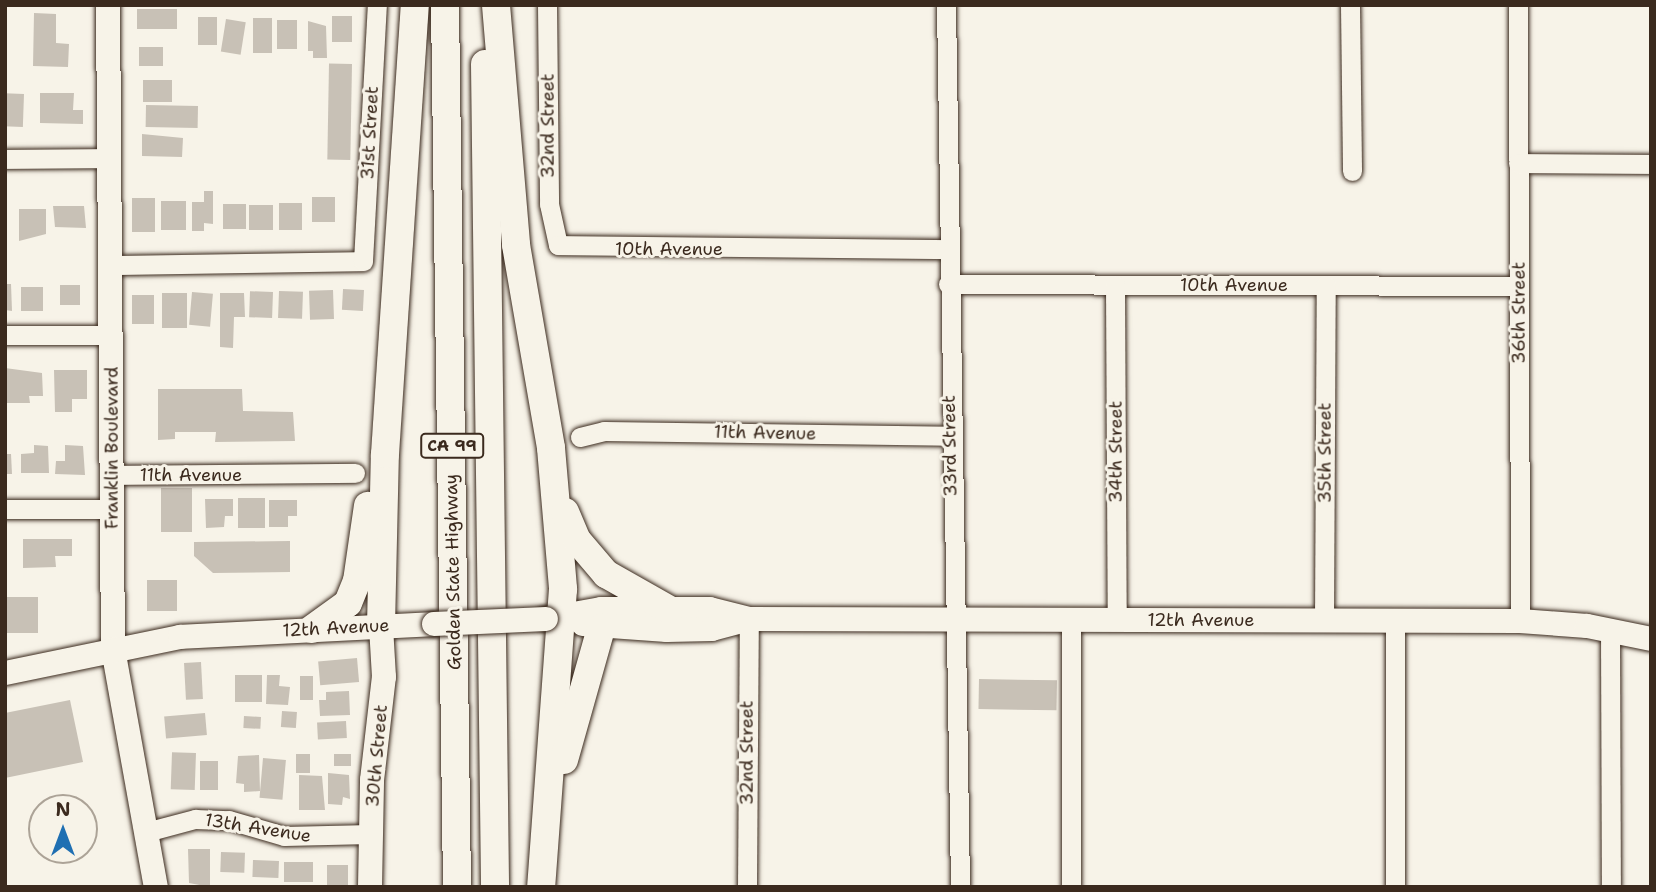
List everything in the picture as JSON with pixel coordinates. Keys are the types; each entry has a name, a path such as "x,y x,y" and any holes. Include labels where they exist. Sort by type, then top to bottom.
{"highway":[{"path":"392,626 385,454 415,5"},
{"name":"Golden State Highway","path":"445,5 457,887"},
{"name":"CA 99","path":"485,5 495,887"},
{"path":"496,5 521,278 556,485 568,520 590,558 621,584 668,609"},
{"path":"312,629 348,603 353,591 369,499 385,454"},
{"path":"541,887 546,830 556,485"},
{"path":"546,830 601,628"}],"main road":[{"name":"Franklin Boulevard","path":"108,5 113,649 156,887"},
{"name":"12th Avenue","path":"5,673 180,637 553,619 601,609 710,609 749,619 1520,621 1610,630 1651,639"},
{"name":"12th Avenue","path":"553,619 601,628 712,629 749,619"},
{"name":"30th Street","path":"370,887 371,834 384,677 392,626"}],"street":[{"name":"31st Street","path":"111,265 363,261 377,5"},
{"name":"32nd Street","path":"547,5 549,204 558,245"},
{"name":"33rd Street","path":"946,5 950,436 960,887"},
{"path":"1350,5 1352,171"},
{"name":"36th Street","path":"1518,5 1520,621"},
{"path":"5,159 110,158"},
{"path":"1518,163 1651,164"},
{"name":"10th Avenue","path":"558,245 948,249"},
{"name":"10th Avenue","path":"948,284 1518,286"},
{"name":"34th Street","path":"1115,285 1117,620"},
{"name":"35th Street","path":"1324,621 1326,285"},
{"path":"5,335 111,335"},
{"name":"11th Avenue","path":"580,437 604,431 950,436"},
{"name":"11th Avenue","path":"111,475 355,473"},
{"path":"5,509 112,509"},
{"name":"32nd Street","path":"747,887 749,619"},
{"path":"1071,620 1071,887"},
{"path":"1395,621 1395,887"},
{"path":"1610,630 1611,887"},
{"name":"13th Avenue","path":"146,832 195,819 229,820 284,835 314,838 371,834"}],"building":[{"path":"137,9 177,9 177,29 137,29"},
{"path":"34,13 56,14 56,43 69,44 68,67 33,66"},
{"path":"332,16 352,16 352,42 332,42"},
{"path":"198,17 217,17 217,45 198,45"},
{"path":"253,18 272,18 272,53 253,53"},
{"path":"226,19 246,22 241,55 221,52"},
{"path":"277,20 297,20 297,49 277,49"},
{"path":"308,21 326,26 327,58 313,58 313,51 308,51"},
{"path":"139,47 163,47 163,66 139,66"},
{"path":"329,64 352,64 350,160 327,160"},
{"path":"143,80 172,80 172,102 143,102"},
{"path":"5,93 24,94 23,127 5,126"},
{"path":"40,93 74,93 73,110 83,110 83,124 40,123"},
{"path":"146,105 198,106 198,128 146,127"},
{"path":"142,134 183,138 182,157 142,156"},
{"path":"204,191 213,191 213,224 204,223 204,231 192,231 192,202 204,202"},
{"path":"312,197 335,197 335,222 312,222"},
{"path":"132,198 155,198 155,232 132,232"},
{"path":"161,201 186,201 186,230 161,230"},
{"path":"279,203 302,203 302,230 279,230"},
{"path":"223,204 246,204 246,229 223,229"},
{"path":"249,205 273,205 273,230 249,230"},
{"path":"53,206 84,206 86,228 55,227"},
{"path":"19,209 46,209 46,234 19,241"},
{"path":"5,284 11,284 12,311 5,310"},
{"path":"60,285 80,285 80,305 60,305"},
{"path":"21,287 43,287 43,311 21,311"},
{"path":"343,289 364,290 363,311 342,310"},
{"path":"333,290 334,319 310,320 309,291"},
{"path":"250,291 273,292 272,318 249,317"},
{"path":"279,291 303,292 302,319 278,318"},
{"path":"192,292 213,294 210,327 189,325"},
{"path":"162,293 187,293 187,328 162,328"},
{"path":"220,293 244,293 245,317 234,317 233,348 220,347"},
{"path":"132,295 154,295 154,324 132,324"},
{"path":"5,368 42,373 43,396 29,396 30,403 5,403"},
{"path":"54,370 87,370 87,399 72,399 72,412 55,412"},
{"path":"158,389 242,389 243,411 293,412 295,441 215,442 216,432 175,432 175,439 158,440"},
{"path":"34,445 48,446 49,473 21,473 21,454 34,453"},
{"path":"65,445 83,446 85,475 55,474 56,461 65,461"},
{"path":"5,454 11,454 12,474 5,474"},
{"path":"161,488 192,488 192,532 161,532"},
{"path":"238,498 265,498 265,528 238,528"},
{"path":"205,499 233,499 233,516 225,516 224,527 206,528"},
{"path":"269,500 297,500 297,516 288,516 288,527 269,527"},
{"path":"23,539 72,539 72,556 55,556 56,567 23,568"},
{"path":"290,541 290,572 213,573 194,556 194,542"},
{"path":"147,580 177,580 177,611 147,611"},
{"path":"5,597 38,597 38,633 5,633"},
{"path":"357,658 359,682 320,685 318,661"},
{"path":"201,662 203,699 186,700 184,663"},
{"path":"235,675 262,675 262,702 235,702"},
{"path":"267,675 280,675 279,686 290,687 288,705 266,704"},
{"path":"300,676 313,676 313,700 300,700"},
{"path":"979,679 1057,680 1056,710 978,709"},
{"path":"349,691 350,715 320,716 319,700 326,700 326,692"},
{"path":"70,700 83,762 5,778 5,713"},
{"path":"282,711 297,712 296,728 281,727"},
{"path":"205,713 207,735 166,738 164,717"},
{"path":"244,716 261,717 260,729 243,728"},
{"path":"346,721 347,738 318,739 317,723"},
{"path":"172,752 196,753 195,790 171,789"},
{"path":"296,754 310,754 310,773 296,773"},
{"path":"334,754 351,754 351,766 334,766"},
{"path":"259,755 260,791 244,792 244,784 236,783 238,756"},
{"path":"263,758 286,760 282,800 260,798"},
{"path":"200,761 218,761 218,790 200,790"},
{"path":"328,773 349,775 350,799 343,797 342,805 328,804"},
{"path":"299,775 322,776 325,810 299,810"},
{"path":"188,849 210,849 210,887 189,883"},
{"path":"221,852 245,853 244,873 220,872"},
{"path":"253,860 279,861 278,878 252,877"},
{"path":"284,862 313,862 313,882 284,882"},
{"path":"327,865 348,865 348,887 327,887"}]}
